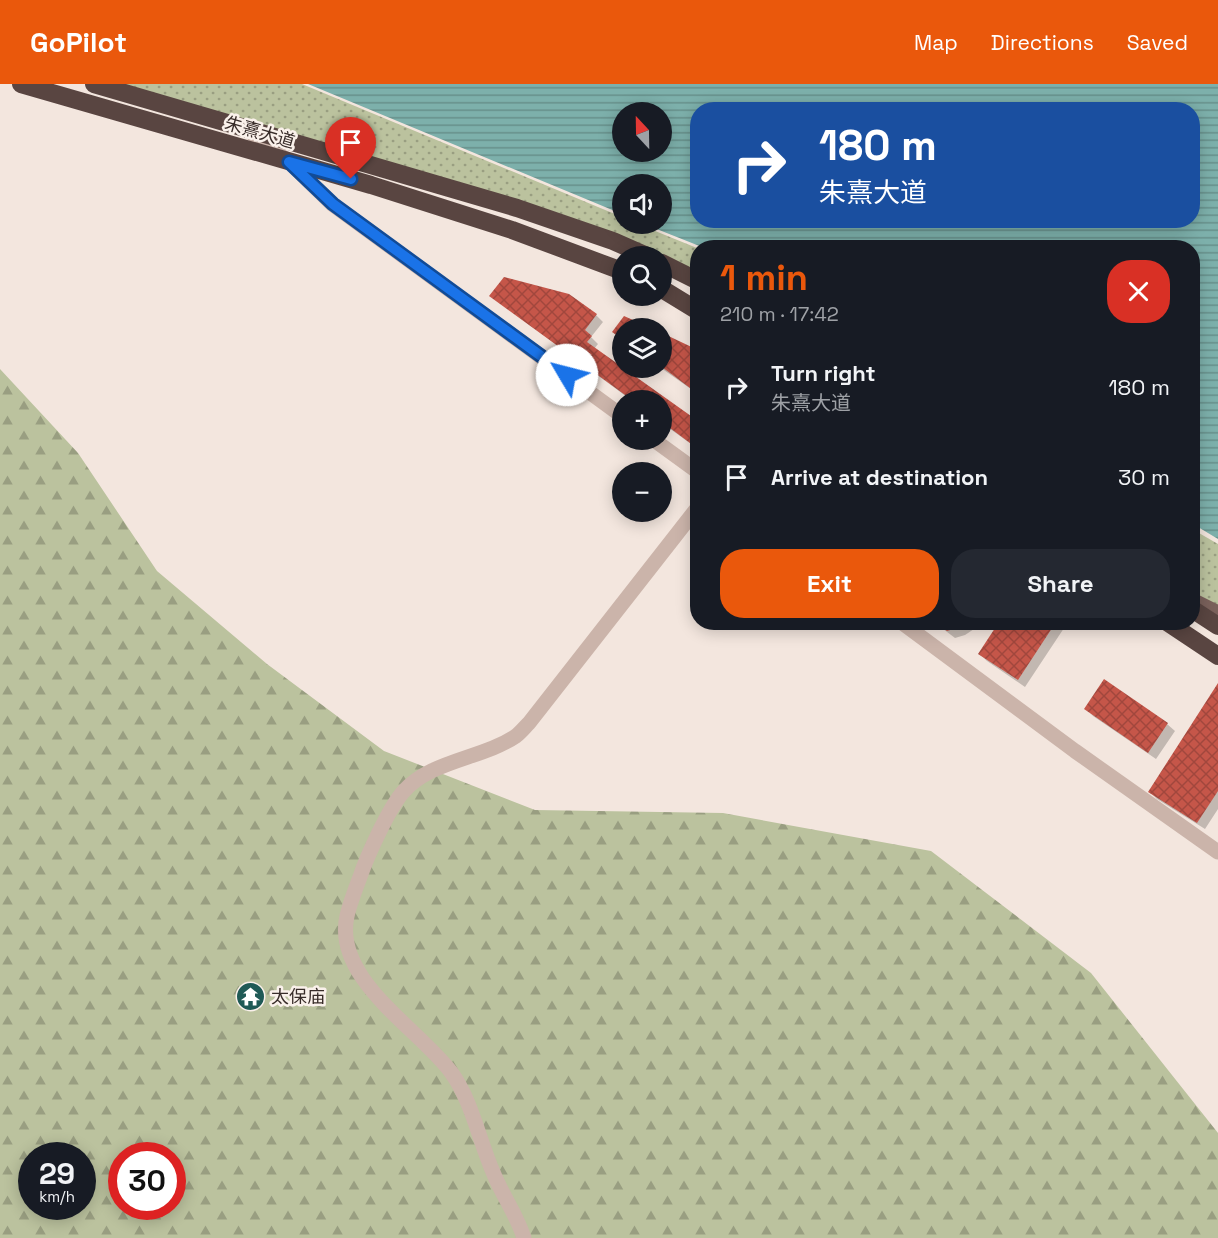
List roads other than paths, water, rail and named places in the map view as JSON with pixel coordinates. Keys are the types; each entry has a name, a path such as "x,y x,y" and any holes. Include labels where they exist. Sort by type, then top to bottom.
{"highway":[{"name":"朱熹大道","path":"21,84 371,185 512,230 612,267"},
{"name":"朱熹大道","path":"94,84 517,208 623,246"},
{"path":"672,268 690,277"},
{"path":"672,294 690,306"},
{"path":"1200,614 1218,626"},
{"path":"1179,630 1218,656"}],"main road":[{"path":"1200,604 1218,613"}],"street":[{"path":"247,129 289,162 333,204 612,409"},
{"path":"668,450 690,466"},
{"path":"524,1238 521,1227 494,1174 462,1089 438,1057 373,993 360,976 346,938 346,917 363,869 394,803 404,791 418,779 444,766 517,735 529,723 690,517"},
{"path":"912,630 1075,751 1218,852"}],"water":[{"path":"308,84 1218,84 1218,539 1200,528 1200,240 690,240 690,242 669,234 672,234 672,174 612,174 612,210"}],"place":[{"name":"太保庙","path":"250,996"}]}
